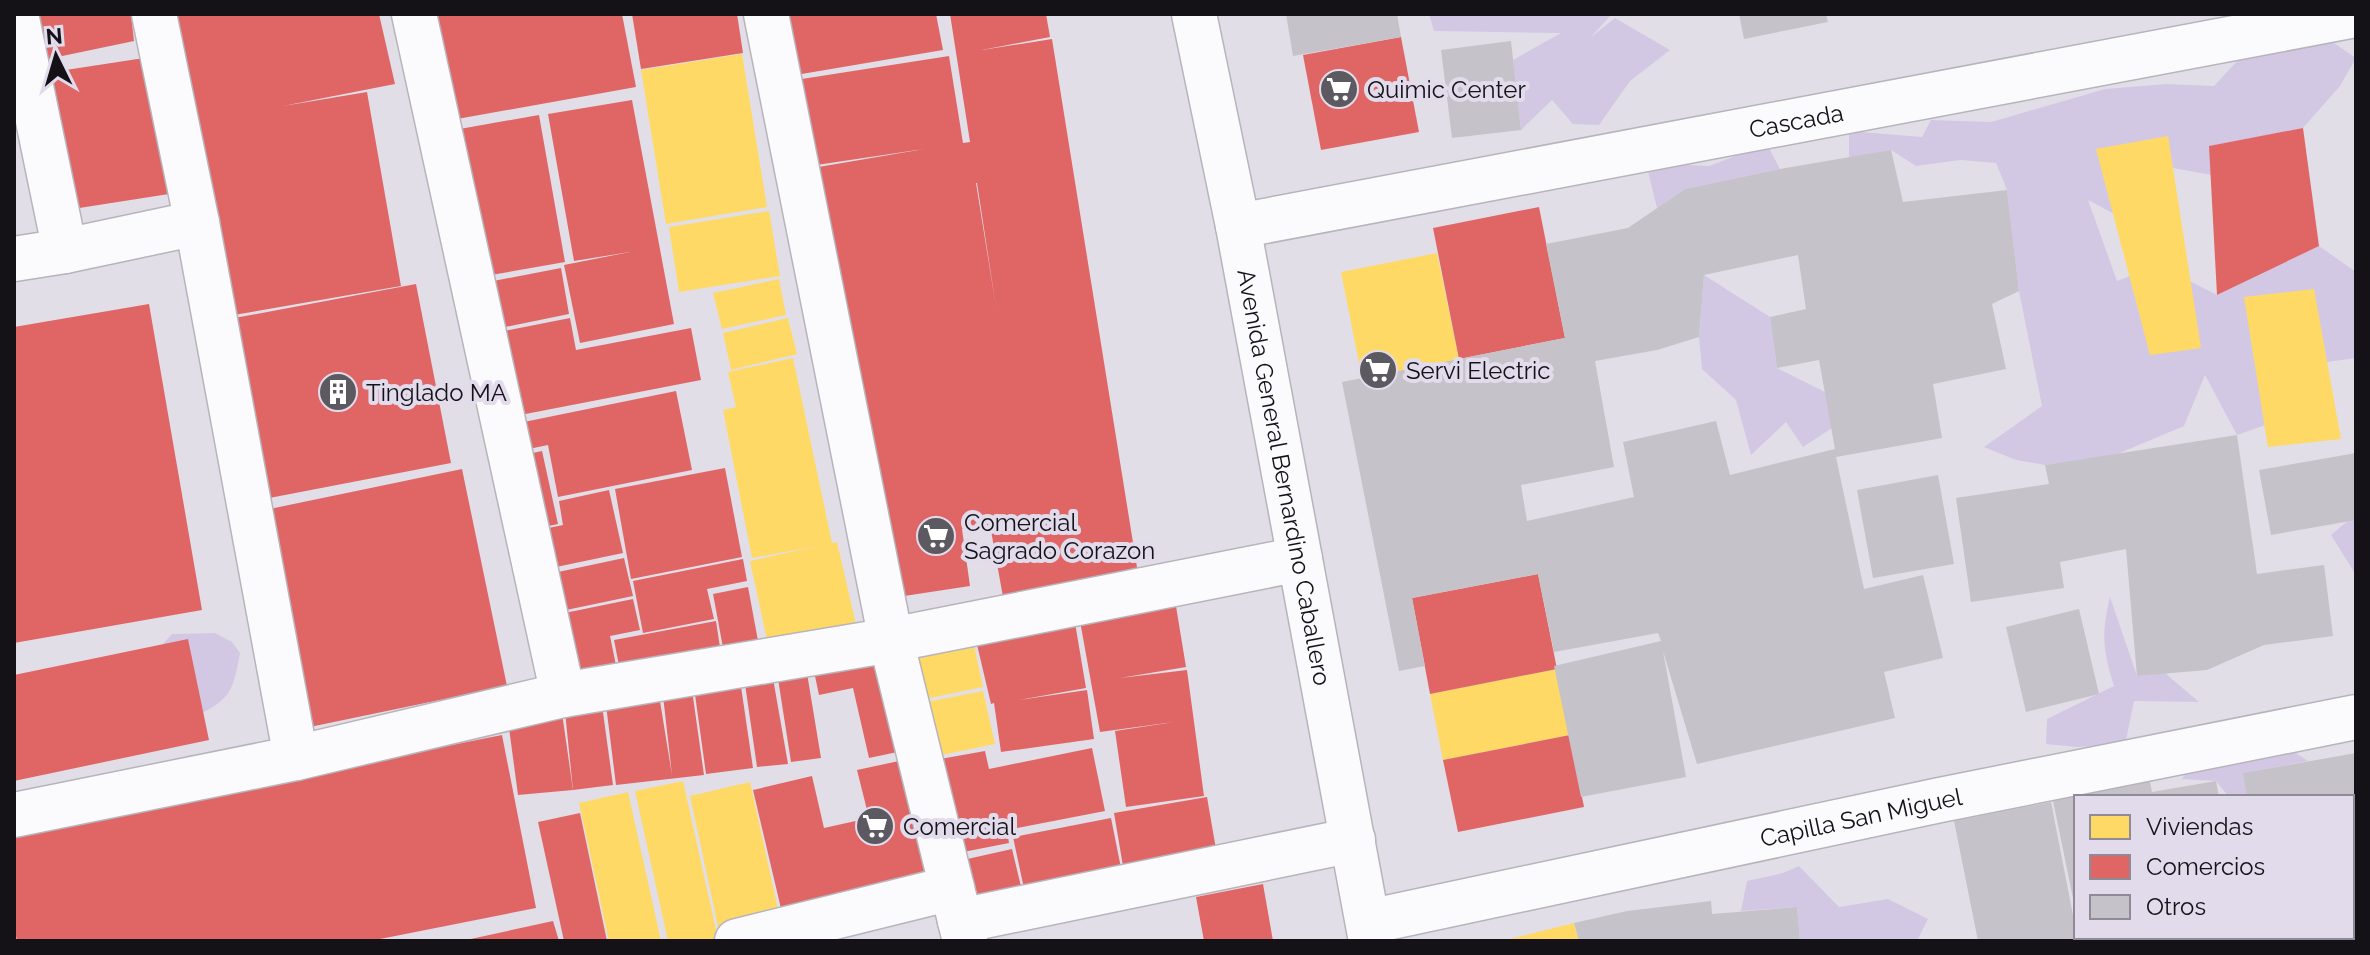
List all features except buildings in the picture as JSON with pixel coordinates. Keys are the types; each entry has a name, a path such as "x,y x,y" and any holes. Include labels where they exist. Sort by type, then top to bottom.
{"street":[{"path":"16,14 65,251"},
{"path":"414,14 563,695"},
{"path":"766,14 891,640 959,917"},
{"name":"Avenida General Bernardino Caballero","path":"1194,14 1238,226 1370,932"},
{"name":"Cascada","path":"1238,226 2356,15"},
{"path":"155,20 197,223 296,758"},
{"path":"14,259 197,223"},
{"path":"14,815 296,758 563,695 891,640 1300,559"},
{"name":"Capilla San Miguel","path":"1370,932 1924,804 2356,717"},
{"path":"737,941 959,917 1353,840"}],"shaded area":[{"path":"1429,14 1612,14 1590,38 1615,18 1670,50 1630,81 1599,125 1573,124 1552,100 1521,130 1513,60 1561,33 1434,31"},
{"path":"2325,37 2356,58 2340,86 2303,128 2210,146 2211,175 2173,168 2137,226 2088,200 2117,281 2158,265 2217,295 2319,246 2356,272 2356,358 2269,370 2303,412 2237,435 2205,375 2184,426 2115,455 2045,465 2016,460 1984,447 2042,406 2019,291 2007,190 1996,163 1960,160 1916,166 1891,150 1849,158 1849,131 1922,137 1931,120 1991,122 2105,89 2167,84 2214,86 2239,59"},
{"path":"1767,144 1780,169 1685,189 1657,208 1646,163 1709,166"},
{"path":"1704,275 1770,317 1777,368 1825,392 1832,428 1803,447 1786,422 1751,455 1736,400 1702,369 1699,337"},
{"path":"2356,514 2356,575 2331,535"},
{"path":"2110,597 2137,676 2165,673 2199,702 2134,701 2125,745 2077,747 2046,744 2047,719 2114,686 2104,642"},
{"path":"215,633 232,642 240,653 235,677 223,700 194,717 154,654 172,634"},
{"path":"2259,728 2308,761 2244,773 2247,795 2227,795 2216,781 2182,779 2205,745"},
{"path":"1799,866 1839,907 1888,899 1928,919 1917,941 1800,941 1797,907 1741,911 1747,881"}],"place":[{"name":"Quimic Center","path":"1339,89"},
{"name":"Servi Electric","path":"1378,370"},
{"name":"Tinglado MA","path":"338,392"},
{"name":"Comercial Sagrado Corazon","path":"936,536"},
{"name":"Comercial","path":"875,826"}]}
